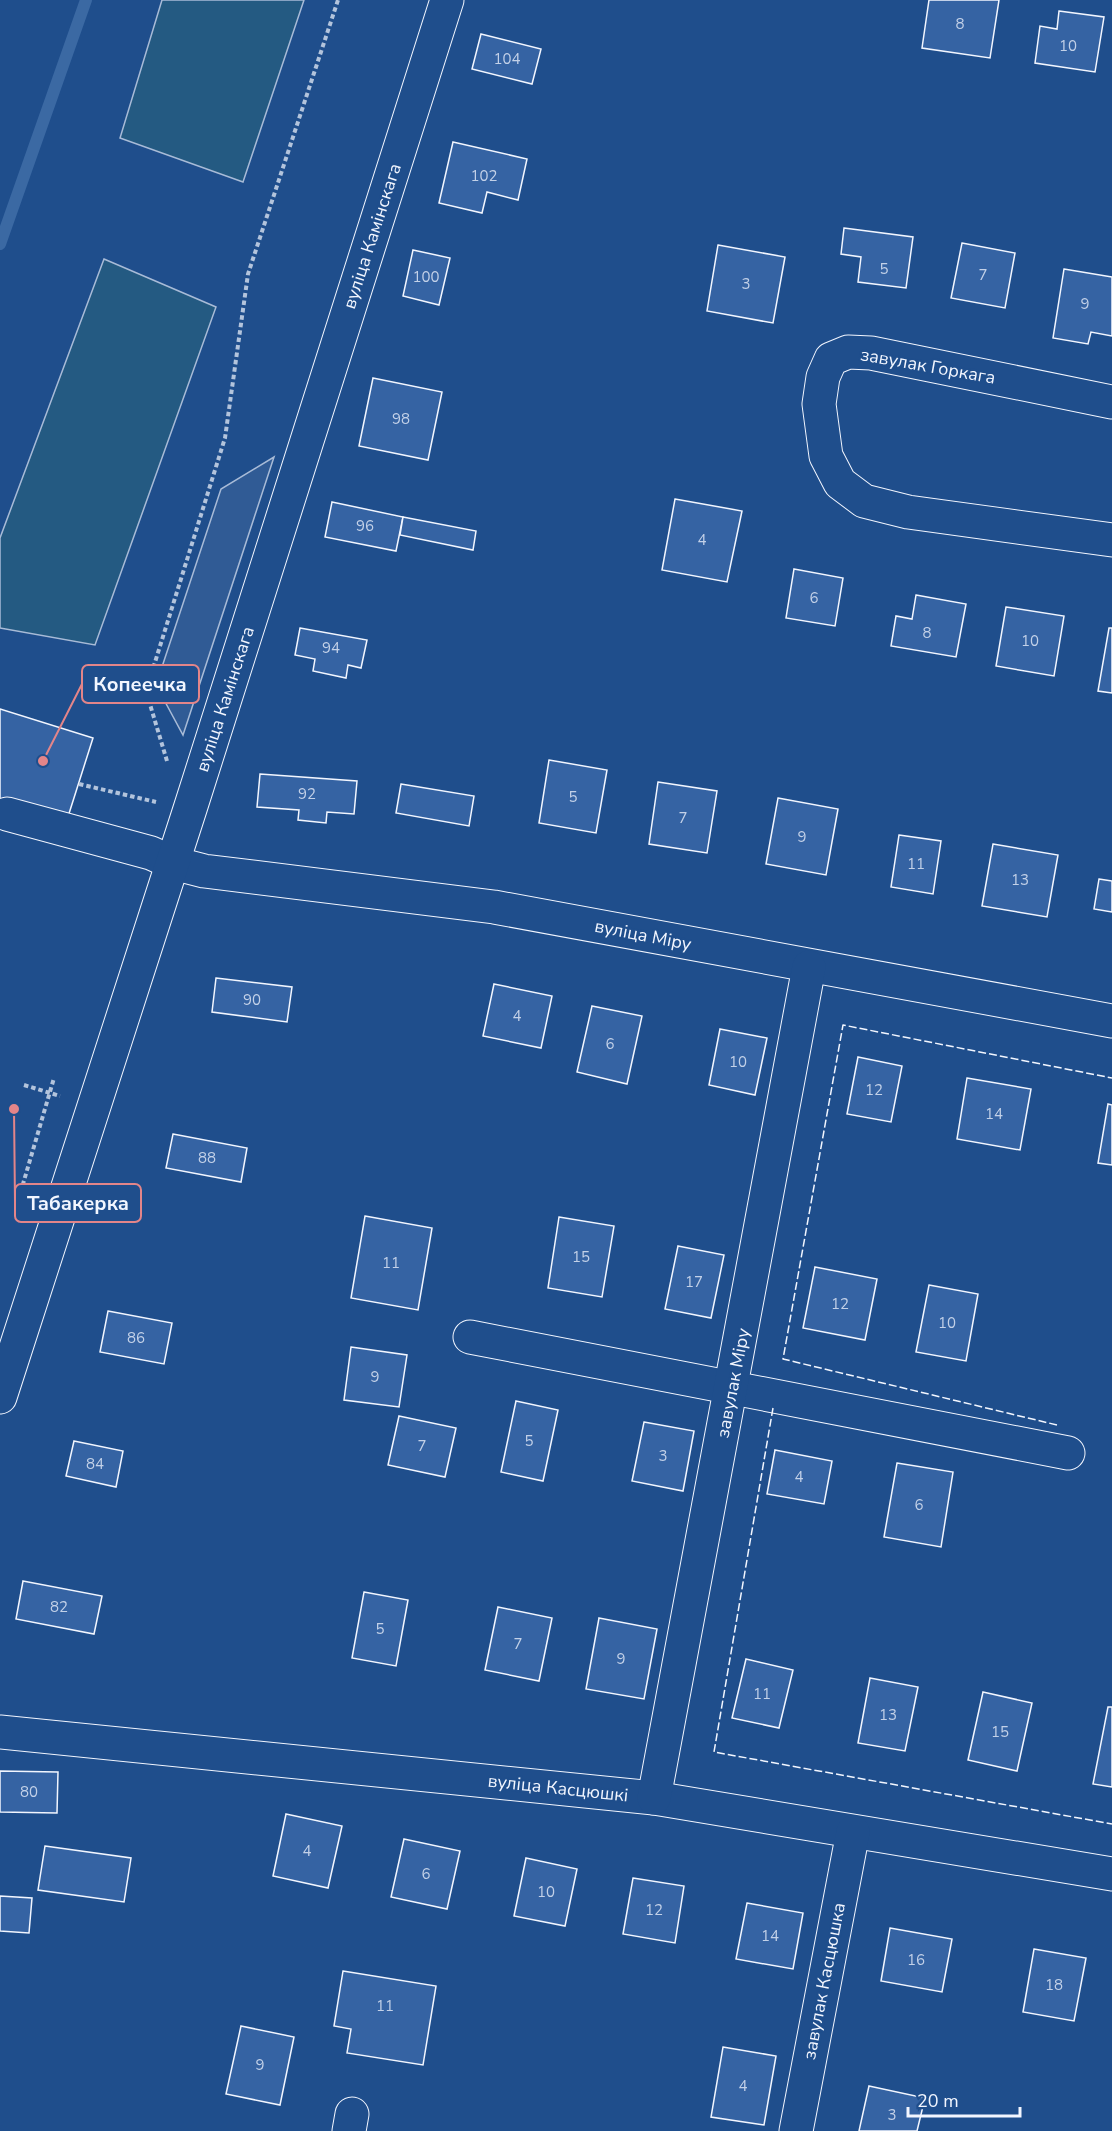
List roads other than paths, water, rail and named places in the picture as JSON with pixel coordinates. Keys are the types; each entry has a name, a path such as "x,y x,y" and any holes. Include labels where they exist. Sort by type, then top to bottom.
{"street":[{"name":"вуліца Камінскага","path":"0,1397 173,863 447,0"},
{"name":"завулак Горкага","path":"1112,402 871,353 848,352 831,359 823,377 819,404 826,456 840,483 864,501 908,512 1112,540"},
{"name":"вуліца Міру","path":"7,814 151,853 173,863 204,871 494,907 809,967 1112,1021"},
{"name":"завулак Міру","path":"654,1798 733,1387 809,967"},
{"path":"470,1337 1068,1453"},
{"name":"вуліца Касцюшкі","path":"0,1732 654,1798 1112,1874"},
{"name":"завулак Касцюшка","path":"796,2131 853,1832"}],"waterway":[{"path":"0,244 86,0"}],"place":[{"name":"Копеечка","path":"43,761"},
{"name":"Табакерка","path":"14,1109"}]}
